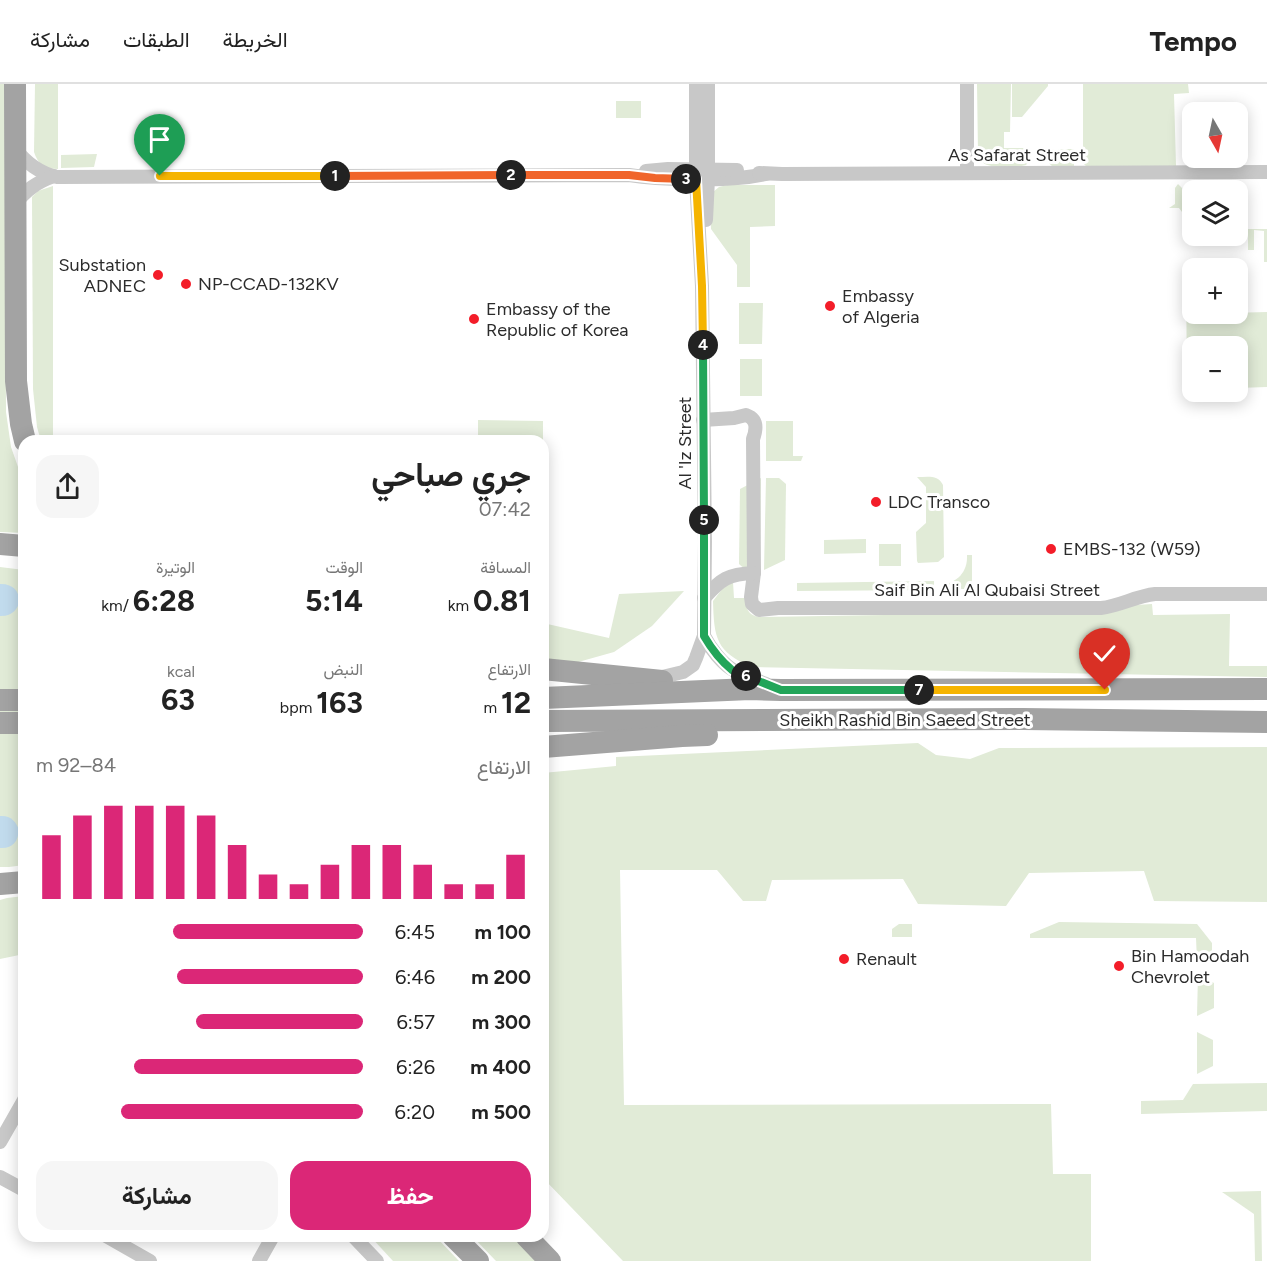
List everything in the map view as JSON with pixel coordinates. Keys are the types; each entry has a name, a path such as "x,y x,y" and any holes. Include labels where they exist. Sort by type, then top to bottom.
{"main road":[{"path":"15,84 16,381 24,435"},
{"path":"0,544 18,546"},
{"path":"549,670 750,688"},
{"name":"Sheikh Rashid Bin Saeed Street","path":"549,710 750,688 781,690 1267,689"},
{"path":"0,700 18,700"},
{"name":"Sheikh Rashid Bin Saeed Street","path":"549,710 1267,722"},
{"path":"549,747 682,736 916,732 1023,719"},
{"path":"0,723 18,723"},
{"path":"459,1242 478,1261"},
{"path":"532,1242 550,1261"}],"street":[{"name":"Al 'Iz Street","path":"649,680 683,672 693,665 704,636 702,174 696,84"},
{"name":"Al 'Iz Street","path":"702,174 708,84"},
{"path":"967,84 967,173"},
{"name":"As Safarat Street","path":"15,149 28,164 54,176 629,175 662,169 702,174 747,171 766,174 1267,172"},
{"name":"As Safarat Street","path":"15,204 28,189 54,176"},
{"name":"Saif Bin Ali Al Qubaisi Street","path":"703,420 734,418 747,426 753,439 753,588 762,603 778,608 1101,608 1119,605 1140,596 1155,594 1267,594"},
{"path":"704,598 724,579 738,573 754,573"},
{"path":"704,636 720,659 733,670 781,690"},
{"path":"0,1142 18,1110"},
{"path":"0,1177 18,1187"},
{"path":"117,1242 150,1261"},
{"path":"259,1261 270,1242"},
{"path":"359,1242 377,1261"}],"green space":[{"path":"0,84 5,84 6,412 11,447 18,467 18,533 0,532"},
{"path":"35,84 58,84 58,169 42,165 34,152"},
{"path":"977,84 1011,84 1010,132 1004,132 1004,148 1027,148 1031,159 1026,165 996,167 980,160"},
{"path":"1012,84 1048,84 1048,86 1022,117 1012,117"},
{"path":"1083,84 1188,84 1189,93 1174,94 1176,166 1086,166 1083,163"},
{"path":"616,101 641,101 641,118 616,118"},
{"path":"1052,149 1074,149 1074,166 1052,166 1047,157"},
{"path":"97,154 94,167 61,168 61,155"},
{"path":"1178,184 1182,188 1182,212 1179,208 1169,208 1175,204 1175,188"},
{"path":"775,185 775,226 750,227 750,287 737,287 737,265 711,229 710,198 719,187"},
{"path":"53,186 53,435 39,435 33,389 32,197 38,191"},
{"path":"1248,229 1267,229 1267,262 1264,262 1264,231 1254,230 1254,250 1248,250"},
{"path":"739,303 763,303 762,344 739,344"},
{"path":"1267,312 1267,387 1248,388 1248,336 1187,336 1186,324 1248,324 1248,313"},
{"path":"740,359 762,359 762,396 740,396"},
{"path":"478,420 543,421 543,435 478,435"},
{"path":"766,421 793,421 793,456 803,456 801,461 766,461"},
{"path":"917,477 935,478 943,485 944,557 938,562 918,563 917,561 916,532 926,523 926,487"},
{"path":"761,478 760,571 747,571 739,564 740,489"},
{"path":"766,478 779,478 786,484 785,560 764,570"},
{"path":"866,539 866,553 824,554 824,540"},
{"path":"879,544 901,544 901,566 879,566"},
{"path":"967,555 972,555 972,589 941,589 941,585 952,582 960,576 966,567"},
{"path":"0,567 18,569 18,866 0,867"},
{"path":"934,581 934,590 797,591 797,583"},
{"path":"733,582 734,598 745,598 750,612 759,617 1008,613 1152,604 1153,615 1230,614 1229,666 1267,666 1267,677 752,667 731,656 719,642 716,634 713,601 723,588"},
{"path":"684,591 652,626 614,652 564,666 549,665 549,624 609,638 619,594"},
{"path":"918,743 936,755 970,759 999,748 1267,747 1267,902 1154,901 1144,871 1029,873 1006,906 918,904 903,879 772,880 766,901 743,901 717,870 620,870 624,1105 1051,1104 1053,1174 1091,1174 1091,1261 623,1261 549,1184 549,772 616,766 616,757"},
{"path":"18,897 18,955 0,959 0,900"},
{"path":"1059,922 1197,924 1212,943 1212,961 1197,961 1196,938 1030,938 1030,934"},
{"path":"899,924 912,924 912,937 892,937 892,929"},
{"path":"1198,974 1214,983 1214,1008 1197,1016"},
{"path":"1197,1032 1213,1040 1213,1066 1197,1074"},
{"path":"1267,1083 1267,1111 1141,1114 1141,1101 1183,1100 1193,1084"},
{"path":"1261,1191 1262,1261 1255,1261 1254,1214 1222,1192"},
{"path":"376,1242 441,1242 459,1261 393,1261"},
{"path":"478,1242 522,1242 541,1261 496,1261"}],"water":[{"path":"0,584 8,585 18,594 18,606 8,615 0,616"},
{"path":"0,816 7,816 16,824 18,834 14,844 0,848"}],"place":[{"name":"Substation ADNEC","path":"158,275"},
{"name":"NP-CCAD-132KV","path":"186,284"},
{"name":"Embassy of Algeria","path":"830,306"},
{"name":"Embassy of the Republic of Korea","path":"474,319"},
{"name":"LDC Transco","path":"876,502"},
{"name":"EMBS-132 (W59)","path":"1051,549"},
{"name":"Renault","path":"844,959"},
{"name":"Bin Hamoodah Chevrolet","path":"1119,966"}],"route":[{"path":"160,176 629,175 696,179 702,286 704,636 720,659 733,670 781,690 1105,690"}]}
